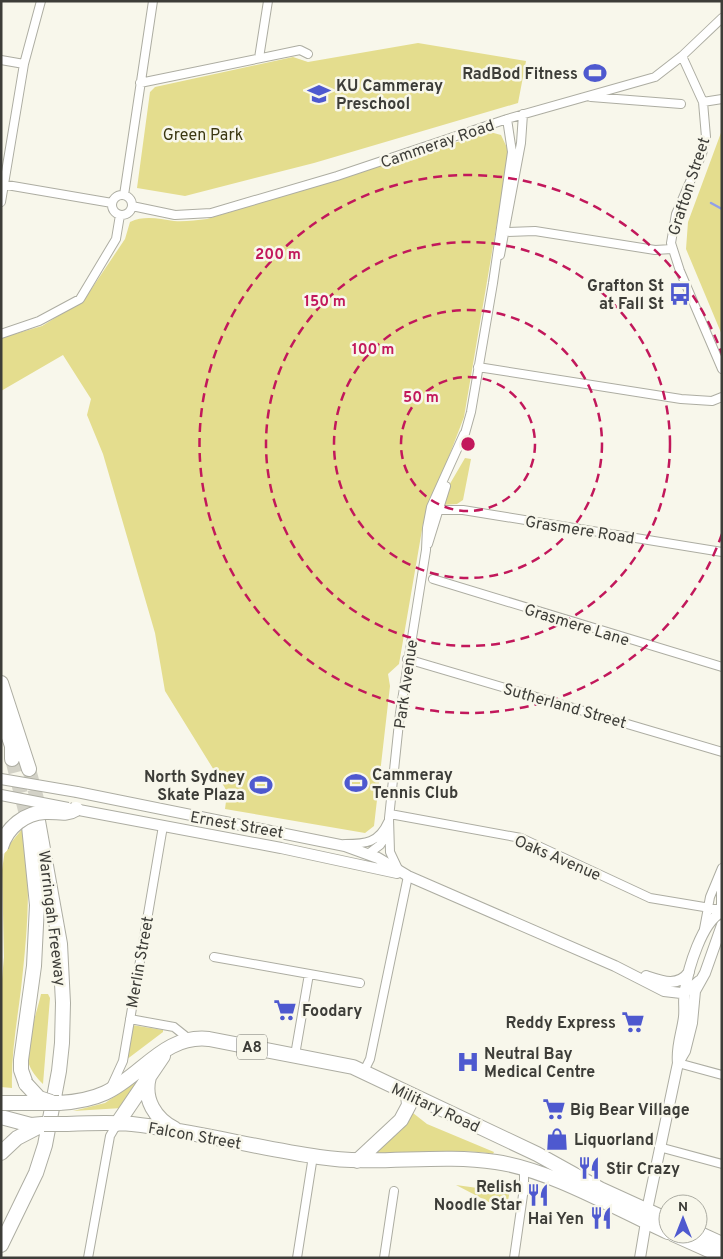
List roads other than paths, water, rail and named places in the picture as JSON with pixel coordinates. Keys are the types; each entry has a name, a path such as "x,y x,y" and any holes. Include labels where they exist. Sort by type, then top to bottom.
{"highway":[{"path":"1,683 20,765 1,714"},
{"path":"1,847 10,830 25,817 46,812 68,814 77,809"},
{"name":"Warringah Freeway","path":"1,1245 41,1159 59,1071 63,1004 62,967 42,837 36,822 34,966 20,1060 21,1070 26,1084 39,1098 66,1102"},
{"name":"Military Road","path":"1,1104 66,1102 106,1093 169,1047 189,1039 209,1039 342,1064 360,1070 537,1154 600,1189 658,1225"},
{"path":"117,1124 169,1047"},
{"path":"149,1076 147,1093 151,1105 167,1124 182,1131"},
{"path":"357,1160 401,1120 409,1105 408,1094"},
{"path":"1,1116 38,1124"},
{"path":"1,1153 16,1138 38,1124"},
{"name":"Falcon Street","path":"38,1124 117,1124 182,1131 313,1156 357,1160"},
{"path":"481,1128 499,1145 513,1152 524,1168"},
{"name":"Military Road","path":"357,1160 460,1159 498,1162 524,1168 646,1216 658,1218"},
{"path":"708,1238 722,1244"},
{"path":"695,1244 722,1256"}],"main road":[{"name":"Ernest Street","path":"1,779 337,843 368,854 408,876 615,966 664,991 684,992"},
{"name":"Ernest Street","path":"1,795 294,850 408,876"},
{"path":"163,826 166,811"},
{"path":"294,850 349,856 368,854"},
{"path":"678,1063 685,1051 693,1017 694,993 707,967 720,929 721,911"},
{"path":"640,1258 659,1147 678,1063 677,1051 684,1014 684,992 704,931 711,920 721,911"},
{"name":"Ernest Street","path":"615,966 671,982 684,978 692,967"},
{"path":"684,992 699,981"}],"street":[{"path":"1,202 24,64 42,1"},
{"path":"124,194 154,1"},
{"path":"260,58 268,1"},
{"name":"Cammeray Road","path":"132,206 175,215 211,213 337,176 523,114 662,74 722,18"},
{"path":"140,83 300,50 308,54"},
{"name":"Grafton Street","path":"682,56 703,102 706,137 702,154 673,222 670,236 672,249 722,369"},
{"path":"1,60 24,64"},
{"path":"623,86 626,100"},
{"path":"587,96 681,104"},
{"path":"703,102 722,99"},
{"name":"Park Avenue","path":"399,870 390,852 389,816 408,659 426,550 437,510 461,452 495,271 505,232 523,114"},
{"name":"Park Avenue","path":"495,271 512,152 507,119"},
{"path":"3,184 112,203"},
{"path":"124,194 131,200 132,206 129,212 120,215 114,212 112,203 117,195 124,194"},
{"path":"1,334 39,321 80,299 116,239 120,215"},
{"path":"505,232 535,231 655,250 672,249"},
{"path":"478,367 682,400 712,401 722,397"},
{"name":"Park Avenue","path":"426,550 426,528 431,507 464,434"},
{"name":"Grasmere Road","path":"437,510 463,510 722,552"},
{"name":"Grasmere Lane","path":"433,579 722,667"},
{"name":"Sutherland Street","path":"408,659 722,752"},
{"name":"Park Avenue","path":"337,843 372,842 381,834 389,816"},
{"name":"Oaks Avenue","path":"389,816 521,838 650,898 721,911"},
{"name":"Merlin Street","path":"106,1093 121,1067 163,826"},
{"path":"368,854 382,842 389,827"},
{"path":"704,931 707,908 721,870"},
{"path":"721,870 721,911"},
{"path":"360,1070 366,1067 370,1059 408,876"},
{"path":"214,957 360,983"},
{"path":"295,1055 309,974"},
{"name":"Military Road","path":"130,1019 180,1029 189,1039"},
{"path":"678,1063 722,1075"},
{"path":"92,1123 104,1131 109,1142"},
{"path":"88,1258 109,1142 111,1133 117,1124"},
{"path":"659,1147 722,1164"},
{"path":"297,1258 313,1156"},
{"path":"514,1258 524,1188 524,1168"},
{"path":"384,1258 394,1190"}],"waterway":[{"path":"711,203 722,209"}],"tunnel":[{"path":"12,759 29,826"},
{"path":"29,769 41,814"}],"place":[{"name":"RadBod Fitness","path":"595,73"},
{"name":"KU Cammeray Preschool","path":"319,94"},
{"name":"Grafton St at Fall St","path":"680,294"},
{"name":"Cammeray Tennis Club","path":"356,783"},
{"name":"North Sydney Skate Plaza","path":"261,785"},
{"name":"Foodary","path":"285,1010"},
{"name":"Reddy Express","path":"633,1022"},
{"name":"Neutral Bay Medical Centre","path":"468,1062"},
{"name":"Big Bear Village","path":"554,1109"},
{"name":"Liquorland","path":"557,1139"},
{"name":"Stir Crazy","path":"589,1168"},
{"name":"Relish Noodle Star","path":"538,1195"},
{"name":"Hai Yen","path":"601,1218"}],"park label":[{"name":"Green Park","path":"203,134"}]}
